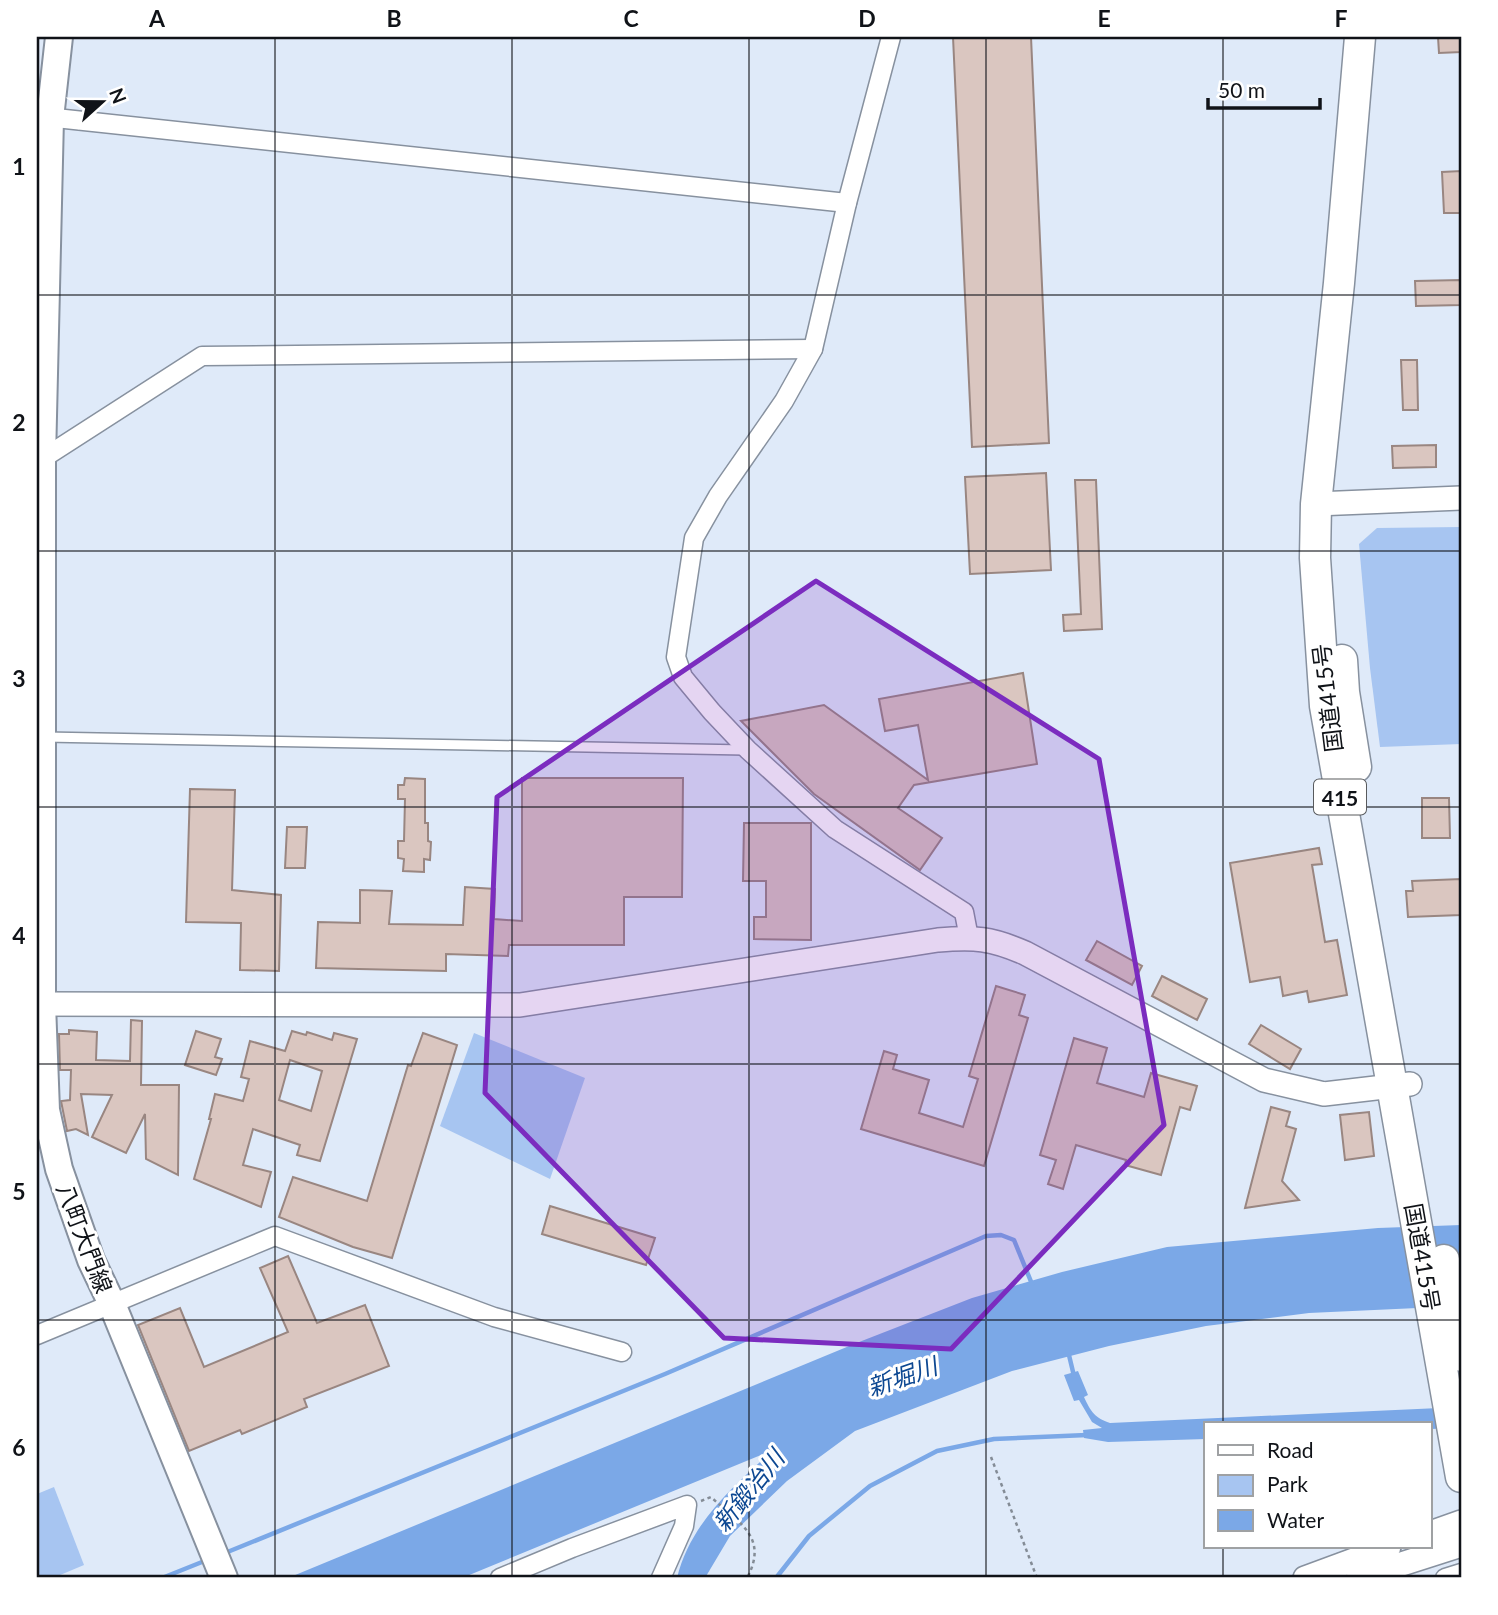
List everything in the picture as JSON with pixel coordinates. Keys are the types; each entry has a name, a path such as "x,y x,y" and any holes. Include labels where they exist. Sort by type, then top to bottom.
{"highway":[{"name":"国道415号","path":"1326,504 1338,296 1360,37"},
{"name":"国道415号","path":"1379,37 1326,504 1315,558 1325,706 1444,1317 1446,1393 1461,1477"},
{"name":"国道415号","path":"1444,1317 1461,1356"}],"main road":[{"name":"八町大門線","path":"59,37 43,117 38,459 39,1004 46,1110 59,1169 91,1260 112,1304 223,1576"}],"street":[{"path":"891,37 847,203 813,348 784,401 718,496 694,538 676,657 683,677 748,750 835,829 964,912 969,938"},
{"path":"43,117 847,203"},
{"path":"38,459 202,356 813,348"},
{"path":"1326,504 1461,498"},
{"path":"39,1004 520,1004 938,940 969,938 1000,942 1025,953 1264,1080 1324,1094 1401,1086"},
{"path":"37,1335 275,1236 494,1317 622,1352"},
{"path":"500,1578 687,1505 684,1527 661,1578"},
{"path":"1432,1532 1461,1522"},
{"path":"1358,1578 1461,1545"},
{"path":"1304,1578 1386,1548"}],"lane":[{"path":"40,737 748,750"}],"path":[{"path":"991,1457 1037,1578"},
{"path":"687,1505 711,1497 751,1533 756,1554 747,1578"}],"highlighted area":[{"path":"816,581 1099,759 1164,1125 951,1349 724,1338 485,1093 497,797"}],"green space":[{"path":"1461,527 1461,744 1380,747 1359,544 1377,528"},
{"path":"474,1033 585,1078 550,1179 440,1126"},
{"path":"54,1487 84,1565 53,1578 37,1578 37,1494"}],"water":[{"path":"1461,1225 1461,1306 1309,1313 1206,1326 1109,1346 1012,1371 855,1431 787,1481 730,1536 705,1578 677,1578 691,1541 713,1509 769,1454 768,1452 462,1578 288,1578 854,1344 972,1298 1062,1272 1167,1247 1378,1228"},
{"path":"1078,1371 1088,1395 1084,1397 1089,1407 1097,1417 1110,1423 1461,1407 1461,1428 1432,1429 1432,1422 1204,1422 1204,1439 1108,1442 1084,1438 1083,1430 1102,1428 1092,1422 1079,1400 1074,1401 1064,1375"}],"building":[{"path":"953,37 1031,37 1049,443 972,447"},
{"path":"1438,37 1461,37 1461,52 1439,53"},
{"path":"1461,171 1461,213 1444,213 1442,172"},
{"path":"1461,280 1461,305 1416,306 1415,281"},
{"path":"1401,360 1417,360 1418,410 1403,410"},
{"path":"1436,445 1436,467 1393,468 1392,446"},
{"path":"1046,473 1051,570 970,574 965,477"},
{"path":"1075,480 1096,480 1102,629 1064,631 1063,615 1081,614"},
{"path":"1023,673 1037,764 914,785 898,808 942,838 920,870 814,794 741,721 824,705 928,780 918,725 885,731 879,699"},
{"path":"405,778 425,779 425,823 428,823 428,841 431,842 430,860 424,859 424,872 403,871 404,859 398,858 398,841 404,841 405,799 398,799 398,785 404,785"},
{"path":"522,778 683,778 682,897 624,897 624,945 509,945 508,956 446,954 446,971 316,968 318,922 360,923 360,890 392,891 389,924 463,925 465,887 495,889 494,919 522,921"},
{"path":"190,789 235,790 232,890 281,895 279,971 240,970 241,923 186,922"},
{"path":"1422,798 1449,798 1450,838 1422,838"},
{"path":"744,823 811,823 811,940 754,939 754,917 766,917 766,881 743,881"},
{"path":"287,827 307,827 305,868 285,868"},
{"path":"1319,848 1322,864 1312,865 1325,942 1337,940 1347,995 1309,1002 1307,991 1283,996 1280,977 1250,982 1230,863"},
{"path":"1461,879 1461,915 1408,917 1406,891 1413,891 1412,881"},
{"path":"1097,941 1142,966 1132,985 1086,960"},
{"path":"1162,976 1207,999 1197,1020 1152,996"},
{"path":"996,986 1025,995 1019,1015 1028,1018 984,1166 861,1129 884,1051 897,1055 893,1069 929,1080 919,1113 963,1127 978,1079 969,1076"},
{"path":"131,1020 142,1021 141,1085 179,1085 178,1175 146,1159 145,1114 126,1153 92,1137 112,1095 81,1094 88,1135 76,1129 67,1131 61,1101 70,1100 71,1070 60,1070 59,1034 69,1034 69,1030 97,1032 96,1060 130,1061"},
{"path":"1261,1025 1301,1049 1290,1069 1249,1044"},
{"path":"196,1031 221,1039 215,1057 222,1059 216,1075 185,1065"},
{"path":"292,1031 306,1035 307,1032 332,1040 334,1033 357,1039 320,1161 297,1155 300,1145 253,1129 243,1165 271,1172 261,1207 194,1179 211,1119 215,1094 243,1101 249,1079 241,1077 250,1041 285,1051","holes":["290,1060 322,1071 311,1111 279,1100"]},
{"path":"423,1033 457,1045 392,1258 353,1247 279,1217 293,1177 367,1201 408,1065 411,1066"},
{"path":"1074,1038 1107,1048 1097,1083 1144,1097 1151,1073 1197,1086 1190,1110 1180,1107 1161,1175 1125,1165 1126,1160 1076,1145 1063,1189 1048,1184 1056,1160 1040,1155"},
{"path":"1271,1107 1290,1112 1286,1126 1296,1129 1282,1181 1299,1200 1245,1208"},
{"path":"1369,1112 1374,1156 1345,1160 1340,1115"},
{"path":"550,1206 655,1238 646,1265 542,1234"},
{"path":"288,1256 317,1323 365,1305 389,1366 304,1399 307,1407 242,1434 240,1430 189,1451 138,1325 180,1308 204,1367 288,1332 260,1268"}],"waterway":[{"path":"225,1553 665,1374 986,1236 1001,1235 1014,1240 1032,1284"},
{"path":"1068,1351 1074,1376"},
{"path":"776,1578 809,1536 870,1486 937,1451 994,1439 1087,1435"},
{"path":"162,1578 207,1560"}],"water label":[{"name":"新堀川","path":"902,1376"},
{"name":"新鍛冶川","path":"748,1490"}]}
